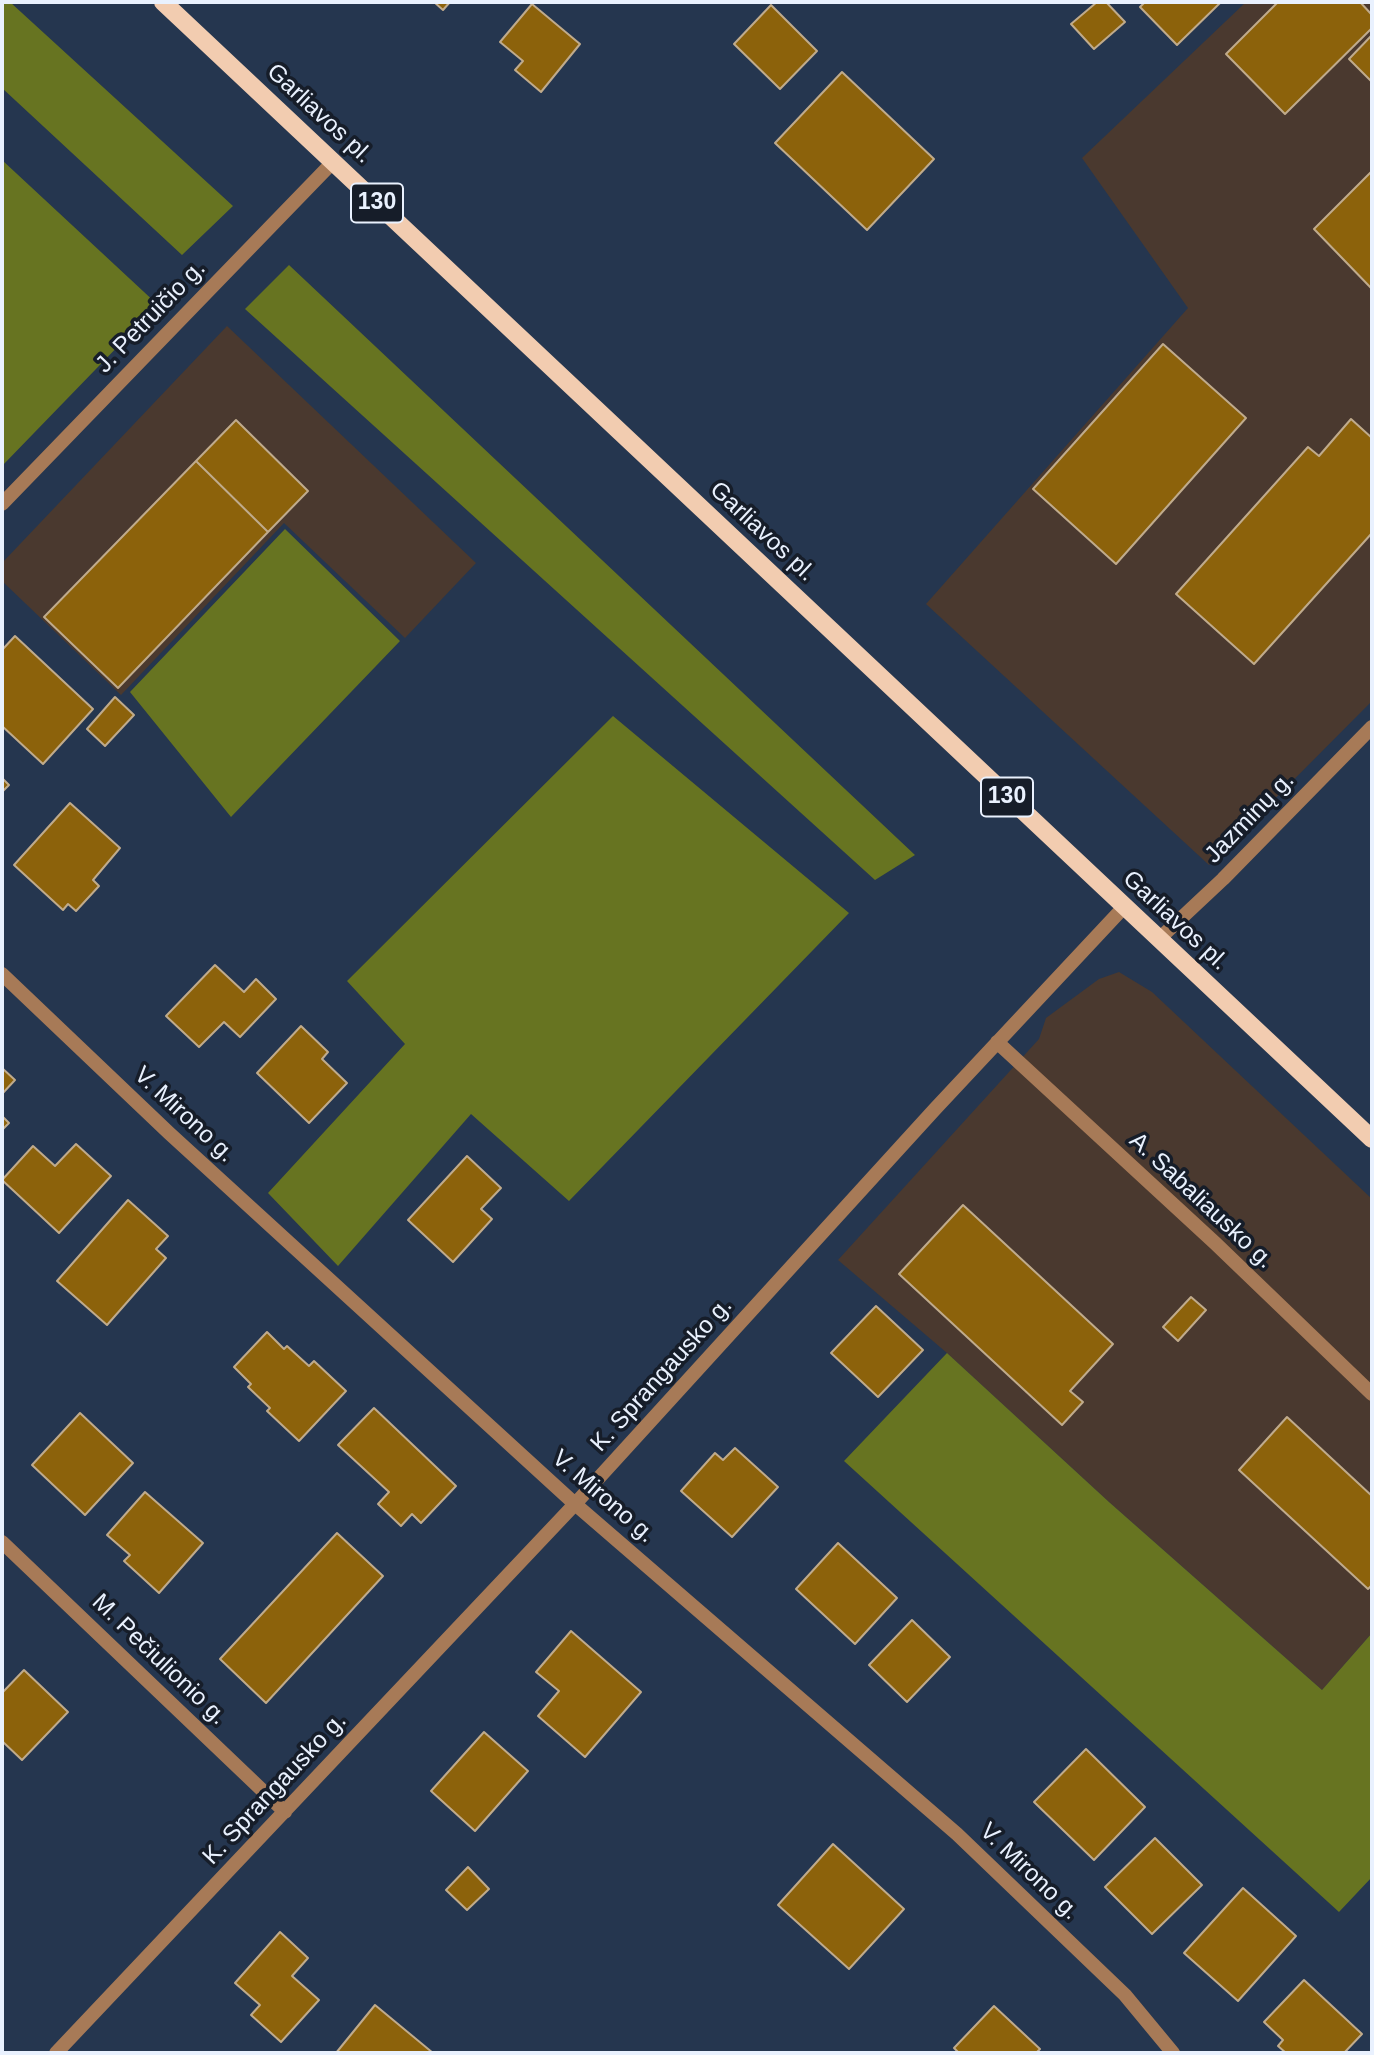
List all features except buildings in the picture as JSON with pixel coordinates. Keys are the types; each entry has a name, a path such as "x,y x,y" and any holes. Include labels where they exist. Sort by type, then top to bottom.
{"main road":[{"name":"Garliavos pl.","path":"163,2 1372,1139"}],"street":[{"name":"J. Petruičio g.","path":"2,504 333,162"},
{"name":"Jazminų g.","path":"1159,939 1223,879 1372,727"},
{"name":"K. Sprangausko g.","path":"56,2053 575,1504 997,1042 1124,907"},
{"name":"V. Mirono g.","path":"2,974 169,1133 575,1504 957,1834 1125,1995 1173,2053"},
{"name":"A. Sabaliausko g.","path":"997,1042 1215,1243 1372,1394"},
{"name":"M. Pečiulionio g.","path":"2,1542 285,1812"}],"shaded area":[{"path":"1246,2 1372,2 1372,701 1209,865 926,604 1188,308 1082,158"},
{"path":"227,326 476,563 405,638 284,523 121,695 2,581 2,563"},
{"path":"1119,972 1152,992 1372,1199 1372,1633 1322,1690 1109,1502 947,1353 838,1260 1039,1039 1046,1018 1099,979"}],"green space":[{"path":"2,2 10,2 233,206 182,255 2,88"},
{"path":"2,160 158,305 2,466"},
{"path":"289,265 915,855 875,880 245,309"},
{"path":"285,529 400,641 231,817 130,692"},
{"path":"613,716 849,913 569,1201 471,1114 338,1266 268,1193 405,1044 347,981"},
{"path":"947,1353 1109,1502 1322,1690 1372,1633 1372,1877 1339,1912 844,1461"}]}
